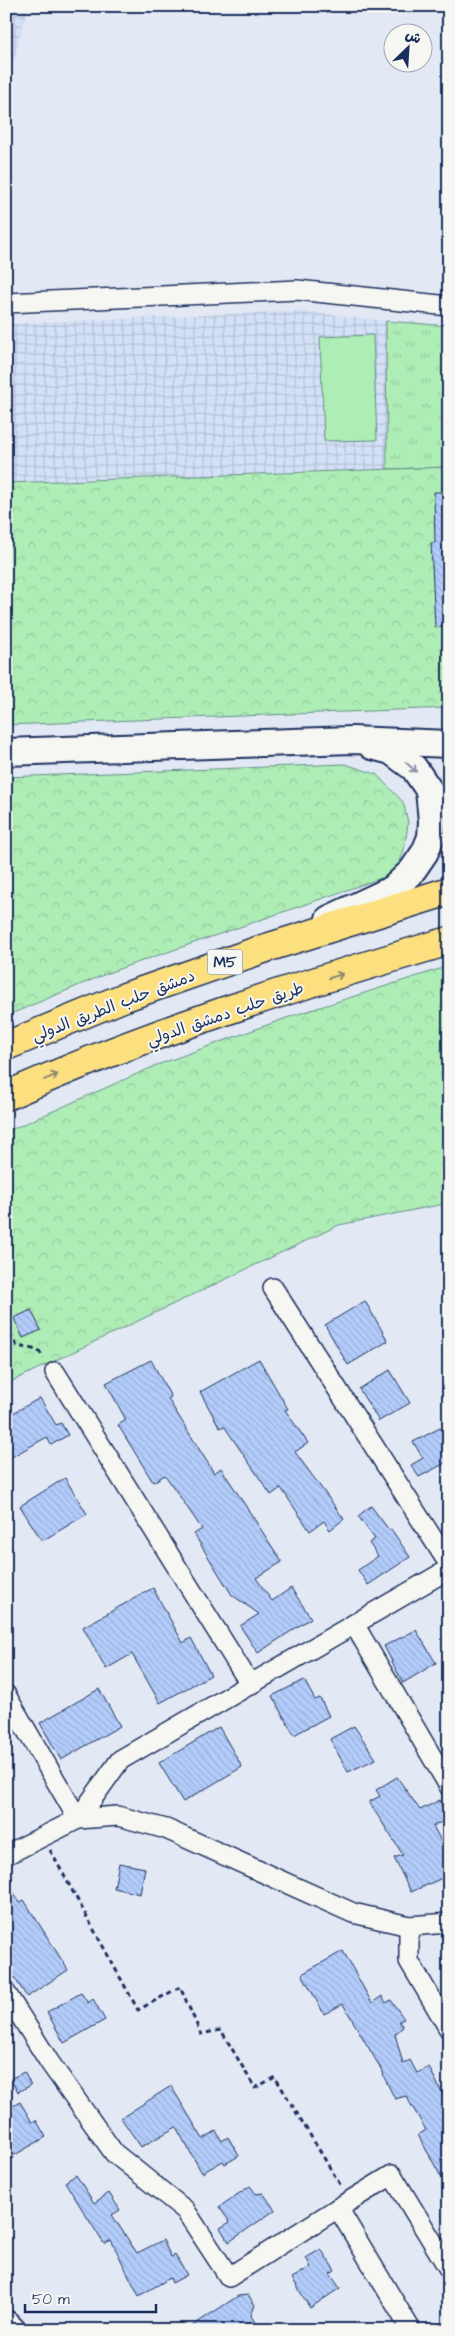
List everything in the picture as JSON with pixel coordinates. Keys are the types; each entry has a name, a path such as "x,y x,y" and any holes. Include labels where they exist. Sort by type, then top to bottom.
{"highway":[{"name":"دمشق حلب الطريق الدولي","path":"6,1046 125,997 266,948 449,890"},
{"name":"طريق حلب دمشق الدولي","path":"6,1096 145,1039 281,993 449,941"}],"main road":[{"path":"6,752 352,740 449,744"},
{"path":"266,948 393,889 412,871 425,852 430,837 432,820 429,790 414,768 391,751 352,740"},
{"path":"6,2324 12,2330"}],"street":[{"path":"6,303 297,290 449,306"},
{"path":"273,1288 449,1564"},
{"path":"55,1372 250,1684"},
{"path":"78,1819 120,1760 449,1569"},
{"path":"354,1624 449,1786"},
{"path":"6,1695 78,1819"},
{"path":"6,1855 78,1819 118,1816 166,1829 353,1913 409,1926 449,1923"},
{"path":"409,1926 409,1961 449,2028"},
{"path":"6,1992 50,2063 114,2153 185,2210 230,2277 392,2175 449,2269"},
{"path":"344,2204 411,2330"}],"path":[{"path":"6,1326 17,1346 38,1350 55,1372"},
{"path":"43,1837 138,2010 180,1987 201,2034 221,2030 255,2088 275,2077 344,2204"}],"shaded area":[{"path":"6,6 28,6 6,89"},
{"path":"296,311 386,321 387,469 6,483 6,324"}],"green space":[{"path":"386,321 449,326 449,467 387,469"},
{"path":"373,335 377,440 324,441 320,337"},
{"path":"449,467 449,708 6,725 6,483"},
{"path":"345,764 376,774 403,802 408,822 405,846 399,865 387,876 113,971 6,1016 6,777"},
{"path":"449,966 449,1203 339,1225 6,1384 6,1132 157,1065 289,1017"}],"building":[{"path":"434,492 449,492 449,626 435,627 431,543 435,543"},
{"path":"365,1301 388,1341 348,1365 325,1325"},
{"path":"31,1310 41,1330 23,1338 14,1318"},
{"path":"259,1359 288,1409 285,1410 308,1443 295,1452 344,1519 330,1530 324,1521 310,1531 281,1488 271,1495 224,1426 220,1428 200,1392"},
{"path":"151,1360 171,1397 168,1399 214,1473 221,1468 282,1562 256,1578 272,1601 291,1588 311,1618 258,1653 240,1626 259,1614 232,1595 194,1534 202,1529 165,1475 153,1482 118,1425 126,1420 106,1383"},
{"path":"390,1370 410,1403 379,1421 359,1389"},
{"path":"40,1398 56,1425 61,1423 68,1435 51,1445 47,1437 6,1460 6,1417"},
{"path":"440,1428 449,1438 449,1461 419,1477 411,1465 423,1458 413,1442"},
{"path":"65,1478 87,1514 42,1541 20,1506"},
{"path":"371,1506 389,1530 391,1529 410,1557 368,1585 358,1570 378,1556 369,1543 375,1539 358,1516"},
{"path":"153,1588 183,1643 191,1638 211,1675 160,1703 132,1654 106,1669 83,1627"},
{"path":"416,1630 436,1663 403,1683 384,1646"},
{"path":"304,1680 315,1700 320,1698 329,1716 294,1735 272,1696"},
{"path":"99,1689 120,1726 61,1760 40,1723"},
{"path":"354,1726 376,1759 348,1772 330,1739"},
{"path":"219,1727 242,1767 183,1802 159,1763"},
{"path":"397,1777 420,1810 440,1800 448,1819 433,1826 449,1856 449,1875 411,1892 394,1858 403,1855 369,1802 380,1796 376,1790"},
{"path":"119,1863 145,1868 140,1894 114,1888"},
{"path":"6,1877 19,1903 24,1900 68,1970 27,1997 6,1965"},
{"path":"343,1951 372,2003 382,1996 386,2003 391,2000 404,2019 399,2021 403,2027 395,2034 403,2064 410,2060 417,2073 429,2067 449,2107 449,2191 418,2135 426,2130 406,2096 395,2099 384,2074 343,2004 324,2014 302,1974"},
{"path":"81,1993 88,2003 93,1999 105,2020 64,2043 47,2012"},
{"path":"24,2072 31,2085 18,2092 10,2079"},
{"path":"171,2086 203,2139 216,2131 222,2141 228,2137 239,2156 225,2164 223,2161 202,2173 176,2127 141,2147 121,2118"},
{"path":"20,2102 32,2122 36,2120 46,2137 6,2160 6,2110"},
{"path":"76,2175 94,2203 109,2193 120,2210 112,2215 137,2253 163,2240 171,2257 175,2255 187,2275 172,2283 170,2278 139,2296 111,2240 104,2244 65,2182"},
{"path":"250,2186 256,2194 263,2193 275,2210 229,2242 220,2228 230,2222 219,2207"},
{"path":"321,2249 335,2271 330,2274 340,2288 310,2308 292,2278 311,2267 306,2258"},
{"path":"248,2295 255,2305 251,2316 260,2330 186,2330 238,2296"}]}
